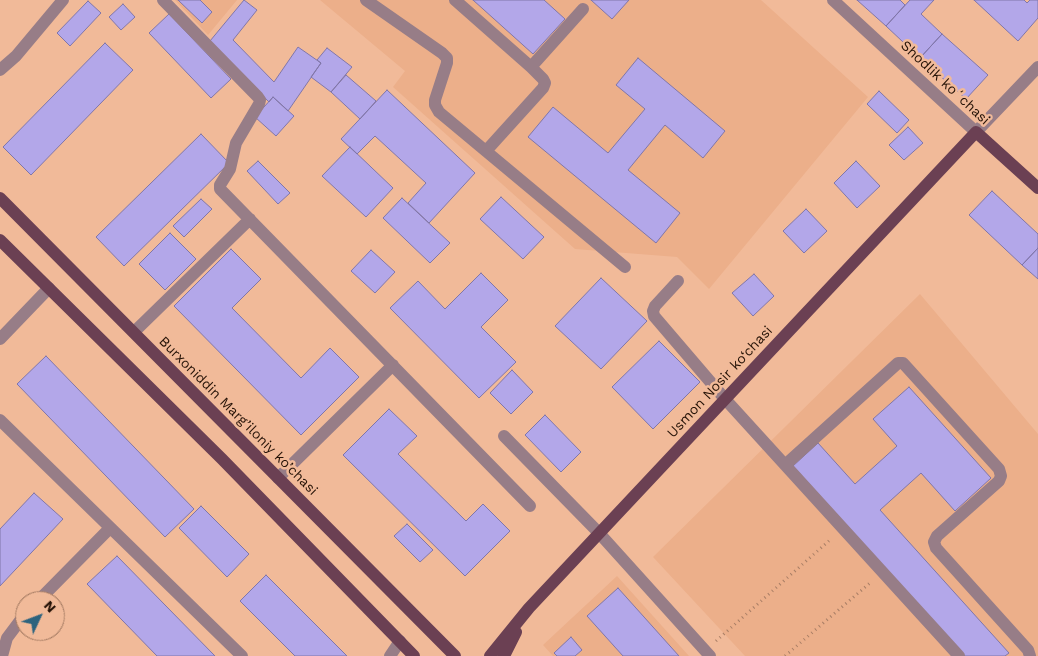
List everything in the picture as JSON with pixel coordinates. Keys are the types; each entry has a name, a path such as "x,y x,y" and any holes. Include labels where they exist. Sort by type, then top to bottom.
{"main road":[{"name":"Shodlik koʻchasi","path":"976,132 1038,188"},
{"name":"Usmon Nosir ko‘chasi","path":"490,656 529,608 976,132"},
{"name":"Burxoniddin Marg’iloniy ko’chasi","path":"0,198 455,656"},
{"path":"0,240 222,459 414,656"},
{"path":"504,656 529,608"}],"street":[{"path":"0,70 16,56 63,0"},
{"path":"163,0 260,100 236,143 230,168 220,184 220,189 530,506"},
{"path":"366,0 447,58 434,100 439,112 625,267"},
{"path":"455,0 543,79 545,83 544,88 486,151"},
{"name":"Shodlik koʻchasi","path":"833,0 976,132"},
{"path":"530,68 583,9"},
{"path":"976,132 1038,67"},
{"path":"134,332 250,219"},
{"path":"678,281 655,306 654,316 785,465 959,656"},
{"path":"0,339 49,288"},
{"path":"785,465 898,363 903,363 999,469 1001,476 999,481 937,536 934,542 936,548 1028,650 1030,656"},
{"path":"278,478 393,365"},
{"path":"0,420 242,656"},
{"path":"504,436 599,534 708,653"},
{"path":"48,591 110,528"},
{"path":"2,656 7,638 15,627"},
{"path":"390,656 400,641"}],"path":[{"path":"708,653 843,529"},
{"path":"785,656 883,572"}],"shaded area":[{"path":"175,0 237,0 208,35"},
{"path":"320,0 761,0 868,97 709,289 677,257 575,249 393,87 405,71"},
{"path":"920,294 1038,434 1038,656 745,656 653,557"},
{"path":"617,576 689,656 553,656 543,645"}],"building":[{"path":"178,0 200,0 212,12 202,23"},
{"path":"244,0 257,10 233,40 274,82 298,47 321,63 288,111 273,97 269,102 210,41"},
{"path":"473,0 544,0 565,19 533,54"},
{"path":"591,0 629,0 612,19"},
{"path":"857,0 900,0 905,5 886,26"},
{"path":"910,0 934,0 921,14 942,34 920,58 886,26"},
{"path":"974,0 1024,0 1027,3 1030,0 1038,0 1038,18 1018,41"},
{"path":"88,1 101,13 70,46 57,33"},
{"path":"123,4 135,17 121,30 109,17"},
{"path":"169,14 231,79 211,98 149,33"},
{"path":"942,34 988,75 966,99 920,58"},
{"path":"105,43 133,70 31,175 3,147"},
{"path":"327,48 352,67 331,92 311,77 321,63 317,60"},
{"path":"638,58 725,131 703,158 665,125 628,170 680,213 656,243 528,137 553,107 608,153 645,109 616,85"},
{"path":"346,75 376,101 360,119 331,92"},
{"path":"387,90 475,173 429,223 408,203 426,183 375,136 357,154 341,139"},
{"path":"879,91 909,120 897,133 867,104"},
{"path":"273,97 294,116 276,136 255,117"},
{"path":"908,127 923,143 904,160 889,145"},
{"path":"201,134 229,163 124,266 96,237"},
{"path":"350,147 393,188 366,217 322,176"},
{"path":"258,161 290,193 278,204 247,171"},
{"path":"856,161 880,186 857,208 834,183"},
{"path":"992,191 1038,234 1038,248 1022,265 969,215"},
{"path":"501,197 544,237 523,259 480,219"},
{"path":"402,198 450,243 430,263 383,218"},
{"path":"201,199 212,209 184,237 173,226"},
{"path":"806,209 827,231 804,253 783,231"},
{"path":"170,233 196,259 165,290 139,264"},
{"path":"1038,248 1038,279 1022,265"},
{"path":"231,249 261,279 232,308 301,378 330,348 359,377 301,435 174,306"},
{"path":"371,250 395,272 375,293 351,271"},
{"path":"481,273 508,300 481,327 516,362 479,398 390,308 418,281 445,309"},
{"path":"754,274 774,296 753,316 732,293"},
{"path":"601,278 647,321 601,369 555,326"},
{"path":"659,341 700,382 653,429 612,387"},
{"path":"46,356 194,509 165,537 17,384"},
{"path":"512,370 533,392 511,414 490,393"},
{"path":"909,387 991,478 955,511 921,473 880,510 1009,653 1005,656 965,656 793,466 818,443 855,484 897,446 873,419"},
{"path":"389,409 417,436 398,454 466,521 483,504 510,531 465,576 343,455"},
{"path":"545,415 581,452 561,472 525,435"},
{"path":"34,493 63,519 0,586 0,529"},
{"path":"201,506 249,554 227,577 179,528"},
{"path":"407,524 433,550 420,562 394,536"},
{"path":"117,556 215,656 157,656 87,584"},
{"path":"266,575 347,656 295,656 240,601"},
{"path":"618,588 679,656 623,656 587,616"},
{"path":"571,637 582,650 575,656 557,656 554,653"}]}
